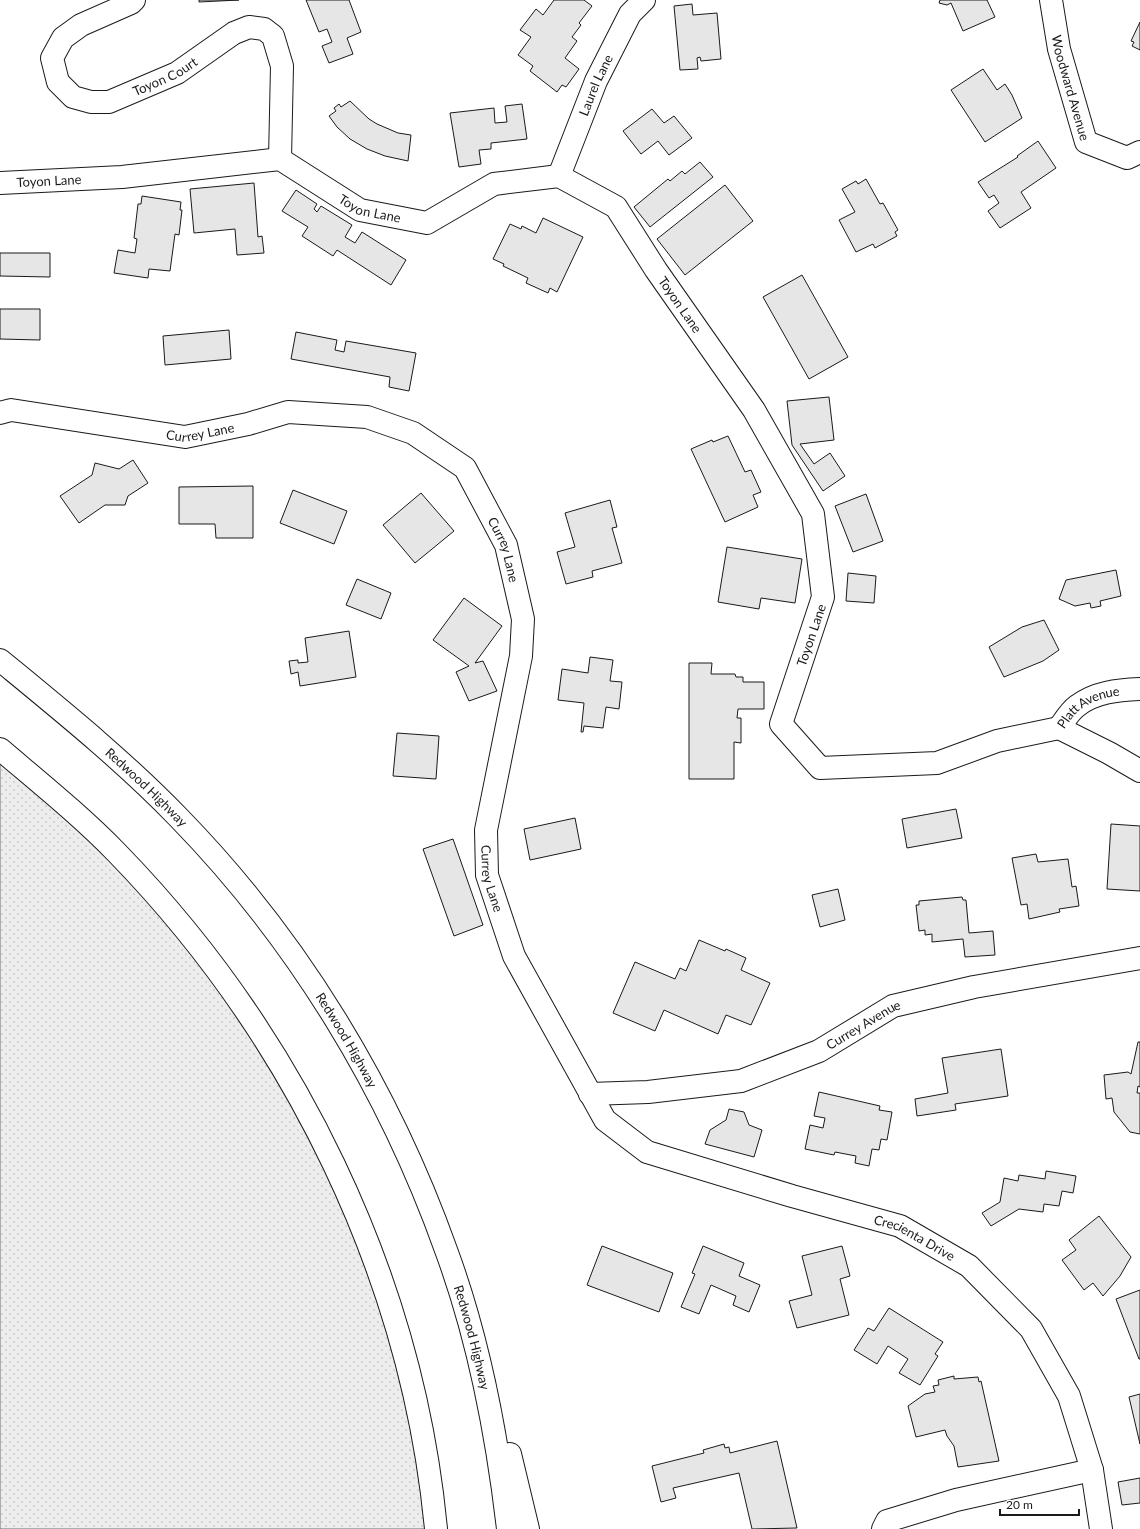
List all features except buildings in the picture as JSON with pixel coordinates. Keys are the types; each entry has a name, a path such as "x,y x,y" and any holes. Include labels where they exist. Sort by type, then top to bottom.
{"main road":[{"name":"Toyon Court","path":"134,0 131,3 81,25 63,38 52,58 58,82 73,97 91,102 109,102 177,73 234,33 249,27 264,29 274,36 282,66 280,159"},
{"name":"Laurel Lane","path":"559,176 596,81 630,14 644,0"},
{"name":"Woodward Avenue","path":"1051,0 1059,49 1086,142 1128,158 1140,152"},
{"name":"Toyon Lane","path":"0,183 122,177 280,159 360,210 427,223 494,184 559,176 616,206 656,270 754,410 813,514 823,597 781,724 820,768 937,763 997,742 1059,728"},
{"name":"Currey Lane","path":"0,413 11,410 185,437 248,424 288,412 367,417 413,433 465,468 506,545 523,619 521,656 486,830 487,875 514,956 590,1094"},
{"name":"Redwood Highway","path":"0,660 98,741 181,820 255,905 321,997 378,1095 407,1154 447,1251 479,1360 498,1457 508,1529"},
{"name":"Platt Avenue","path":"1140,689 1118,690 1096,696 1076,706 1059,728 1109,753 1140,771"},
{"path":"0,749 75,813 117,853 160,900 193,938 262,1032 290,1079 342,1182 384,1288 414,1398 425,1455 436,1529"},
{"name":"Currey Avenue","path":"590,1094 648,1092 741,1081 819,1051 893,1006 974,987 1140,958"},
{"name":"Crecienta Drive","path":"590,1094 605,1120 648,1152 792,1196 900,1226 969,1266 1031,1329 1069,1396 1092,1470 1101,1529"},
{"path":"479,1360 498,1414 514,1468 528,1529"},
{"path":"883,1529 887,1521 956,1500 1092,1470"}],"shaded area":[{"path":"0,749 29,774 227,983 364,1235 436,1529 0,1529"}]}
